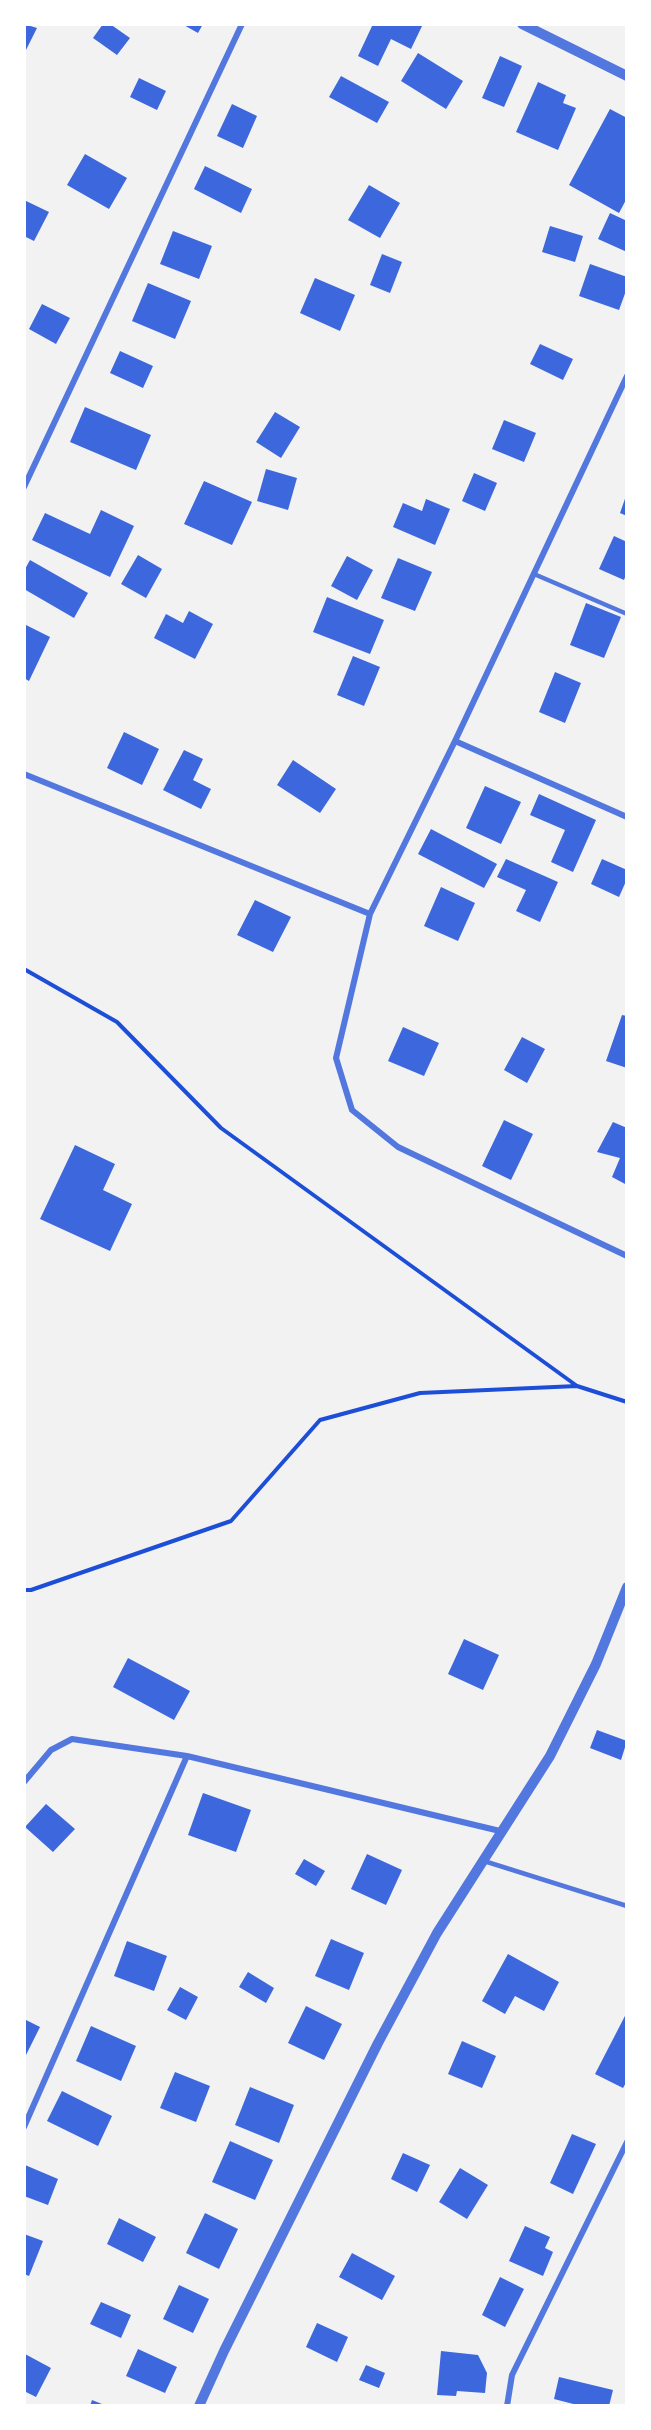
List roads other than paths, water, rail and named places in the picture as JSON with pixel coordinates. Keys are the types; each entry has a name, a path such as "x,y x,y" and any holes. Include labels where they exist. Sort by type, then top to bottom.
{"street":[{"path":"24,487 242,24"},
{"path":"522,24 627,76"},
{"path":"627,376 455,741 370,914 336,1058 352,1110 398,1147 627,1256"},
{"path":"455,741 627,817"},
{"path":"24,774 370,914"},
{"path":"199,2406 224,2351 378,2043 437,1933 550,1756 596,1664 627,1587"},
{"path":"24,1782 51,1750 72,1739 187,1756 500,1831"},
{"path":"24,2127 187,1756"},
{"path":"507,2406 512,2375 627,2142"}],"lane":[{"path":"534,574 627,614"},
{"path":"482,1861 627,1906"}]}
